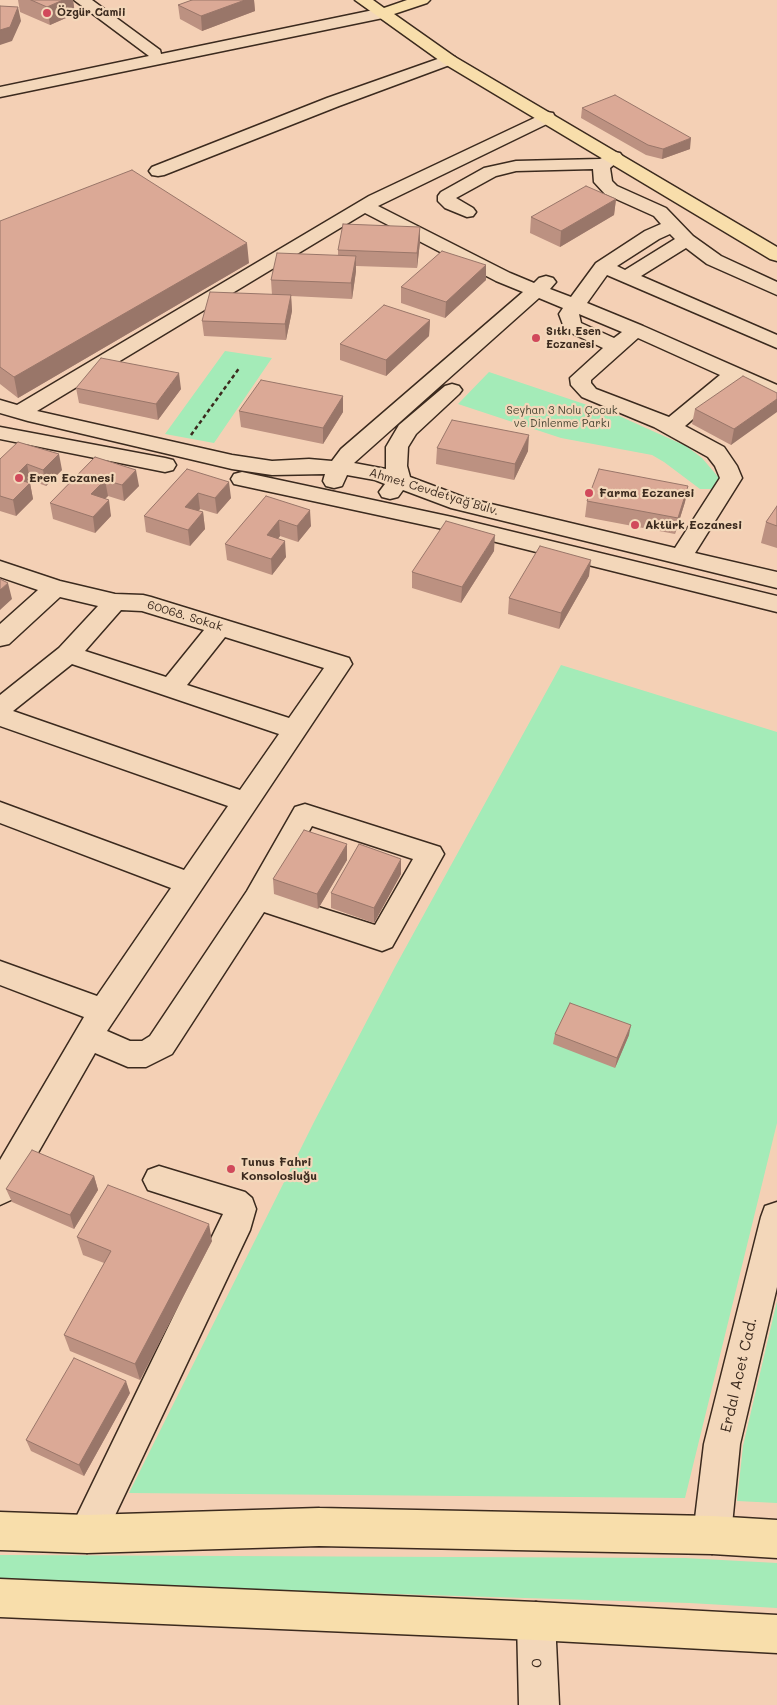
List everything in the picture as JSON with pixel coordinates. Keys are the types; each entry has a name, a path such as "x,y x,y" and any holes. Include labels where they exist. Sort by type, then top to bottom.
{"main road":[{"path":"386,6 422,0"},
{"path":"386,6 449,60 546,117 608,161 679,198 777,255"},
{"path":"0,1531 87,1534 319,1527 712,1535 777,1539"},
{"path":"0,1598 536,1621 777,1634"}],"street":[{"path":"82,0 154,53"},
{"path":"0,83 386,6"},
{"path":"0,92 386,6"},
{"path":"158,171 333,102 449,60"},
{"path":"10,409 370,203 546,117"},
{"path":"608,161 601,166 602,178 606,186 617,194 655,210 686,240 714,260 777,289"},
{"path":"467,212 450,204 447,196 490,172 516,166 608,161"},
{"path":"655,210 679,198"},
{"path":"370,203 503,276 559,294 777,379"},
{"path":"559,294 407,430 397,447 396,466 400,480 394,490 380,499 356,503 338,491 333,479 338,468 349,454 559,294 652,235 673,226"},
{"path":"627,277 686,240"},
{"path":"603,267 777,342"},
{"path":"559,294 777,393"},
{"path":"559,294 572,326 617,347"},
{"path":"636,330 580,378 581,385 588,393 671,427 716,452 732,478 682,557"},
{"path":"671,427 734,374"},
{"name":"Ahmet Cevdetyağ Bulv.","path":"10,409 232,462 272,468 338,468 380,474 459,503 777,580"},
{"path":"5,439 44,418"},
{"name":"Ahmet Cevdetyağ Bulv.","path":"5,439 221,475 356,503 452,524 777,604"},
{"name":"60068. Sokak","path":"0,569 55,588 116,602 144,603 340,664 296,730"},
{"path":"0,638 55,588"},
{"path":"0,708 68,654 116,602"},
{"path":"171,688 220,627"},
{"path":"0,1190 104,1012 296,730 68,654"},
{"path":"0,716 246,802"},
{"path":"0,812 190,884"},
{"path":"89,1037 128,1054 146,1054 161,1045 257,899 305,814 430,854 382,939 257,899"},
{"path":"0,973 104,1012"},
{"path":"87,1534 238,1219 240,1209 233,1202 159,1180"},
{"name":"Erdal Acet Cad.","path":"712,1535 722,1444 777,1217"},
{"name":"0","path":"536,1621 539,1705"}],"path":[{"path":"189,439 240,367"}],"green space":[{"path":"225,351 272,358 214,443 165,434"},
{"name":"Seyhan 3 Nolu Çocuk ve Dinlenme Parkı","path":"489,372 617,415 686,446 702,458 720,479 722,486 712,489 700,489 652,455 561,438 458,404"},
{"path":"561,665 777,732 777,1123 685,1498 129,1493 314,1122 395,967"},
{"path":"777,1301 777,1503 737,1501 743,1446"},
{"path":"0,1555 685,1558 777,1563 777,1608 689,1603 0,1582"}],"building":[{"path":"31,0 63,0 47,7"},
{"path":"192,0 245,0 201,16 178,5"},
{"path":"0,6 18,7 10,27 0,30"},
{"path":"615,95 691,138 663,149 648,145 582,108"},
{"path":"132,170 247,243 14,377 0,367 0,221"},
{"path":"586,186 616,199 561,231 531,217"},
{"path":"343,224 420,227 417,253 338,250"},
{"path":"442,251 486,265 446,302 401,287"},
{"path":"277,253 356,256 351,283 271,280"},
{"path":"210,292 291,295 285,324 202,321"},
{"path":"384,305 430,320 386,360 340,344"},
{"path":"101,358 179,373 156,404 76,388"},
{"path":"743,376 777,393 777,399 734,429 695,409"},
{"path":"261,380 343,396 323,428 239,411"},
{"path":"452,420 529,435 515,464 437,448"},
{"path":"18,442 59,454 43,470 27,464 13,478 30,483 13,500 0,496 0,459"},
{"path":"95,457 136,470 122,485 105,480 91,494 109,500 93,517 50,503"},
{"path":"187,469 229,482 215,498 198,493 185,507 203,512 188,530 144,516"},
{"path":"599,469 688,486 678,518 587,501"},
{"path":"266,496 310,510 297,526 279,520 267,535 285,541 271,559 225,544"},
{"path":"777,506 777,526 766,522"},
{"path":"446,521 495,535 462,587 412,572"},
{"path":"540,546 591,560 561,613 509,598"},
{"path":"0,579 8,583 0,590"},
{"path":"304,830 347,844 317,894 273,879"},
{"path":"359,844 401,859 374,908 331,893"},
{"path":"570,1003 631,1025 617,1058 555,1034"},
{"path":"32,1150 94,1176 70,1215 6,1189"},
{"path":"108,1185 209,1224 135,1364 64,1335 111,1251 77,1237"},
{"path":"74,1358 126,1381 79,1465 26,1440"}],"place":[{"name":"Özgür Camii","path":"47,13"},
{"name":"Sıtkı Esen Eczanesi","path":"536,338"},
{"name":"Eren Eczanesi","path":"19,478"},
{"name":"Farma Eczanesi","path":"589,493"},
{"name":"Aktürk Eczanesi","path":"635,525"},
{"name":"Tunus Fahri Konsolosluğu","path":"231,1169"}]}
